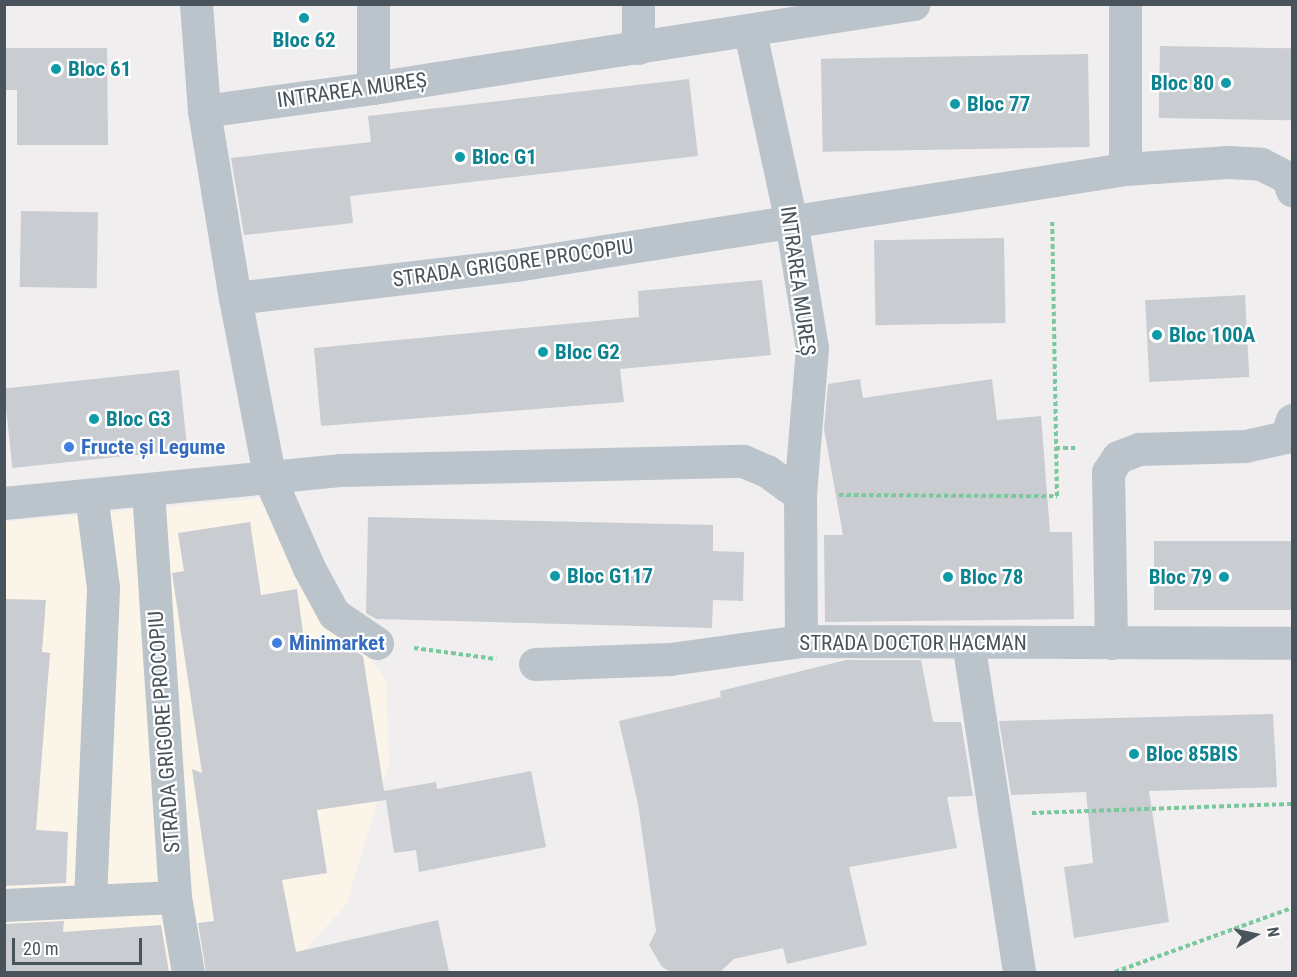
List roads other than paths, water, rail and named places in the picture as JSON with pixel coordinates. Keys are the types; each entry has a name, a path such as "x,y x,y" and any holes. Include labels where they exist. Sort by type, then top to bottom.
{"street":[{"path":"196,4 204,111 235,298 270,479 309,568 334,614 377,643"},
{"path":"373,4 373,88"},
{"path":"638,4 638,48"},
{"name":"INTRAREA MUREȘ","path":"204,111 750,32 914,4"},
{"path":"1125,4 1125,169"},
{"name":"INTRAREA MUREȘ","path":"750,32 791,222 812,348 800,495 801,641"},
{"name":"STRADA GRIGORE PROCOPIU","path":"235,298 516,265 1125,169 1228,162 1261,164 1288,178 1293,190"},
{"path":"1111,643 1108,472 1118,457 1138,449 1245,446 1286,437 1293,420"},
{"path":"4,504 270,479 339,470 742,461 767,471 800,495"},
{"name":"STRADA GRIGORE PROCOPIU","path":"148,490 176,897 188,972"},
{"path":"90,900 103,587 91,495"},
{"name":"STRADA DOCTOR HACMAN","path":"535,664 670,659 801,641 1293,644"},
{"path":"968,642 1019,972"},
{"path":"4,904 176,897"}],"place":[{"name":"Bloc 62","path":"304,18"},
{"name":"Bloc 61","path":"56,69"},
{"name":"Bloc 80","path":"1226,83"},
{"name":"Bloc 77","path":"955,104"},
{"name":"Bloc G1","path":"460,157"},
{"name":"Bloc 100A","path":"1157,335"},
{"name":"Bloc G2","path":"543,352"},
{"name":"Bloc G3","path":"94,419"},
{"name":"Fructe și Legume","path":"69,447"},
{"name":"Bloc G117","path":"555,576"},
{"name":"Bloc 78","path":"948,577"},
{"name":"Bloc 79","path":"1224,577"},
{"name":"Minimarket","path":"277,643"},
{"name":"Bloc 85BIS","path":"1134,754"}]}
